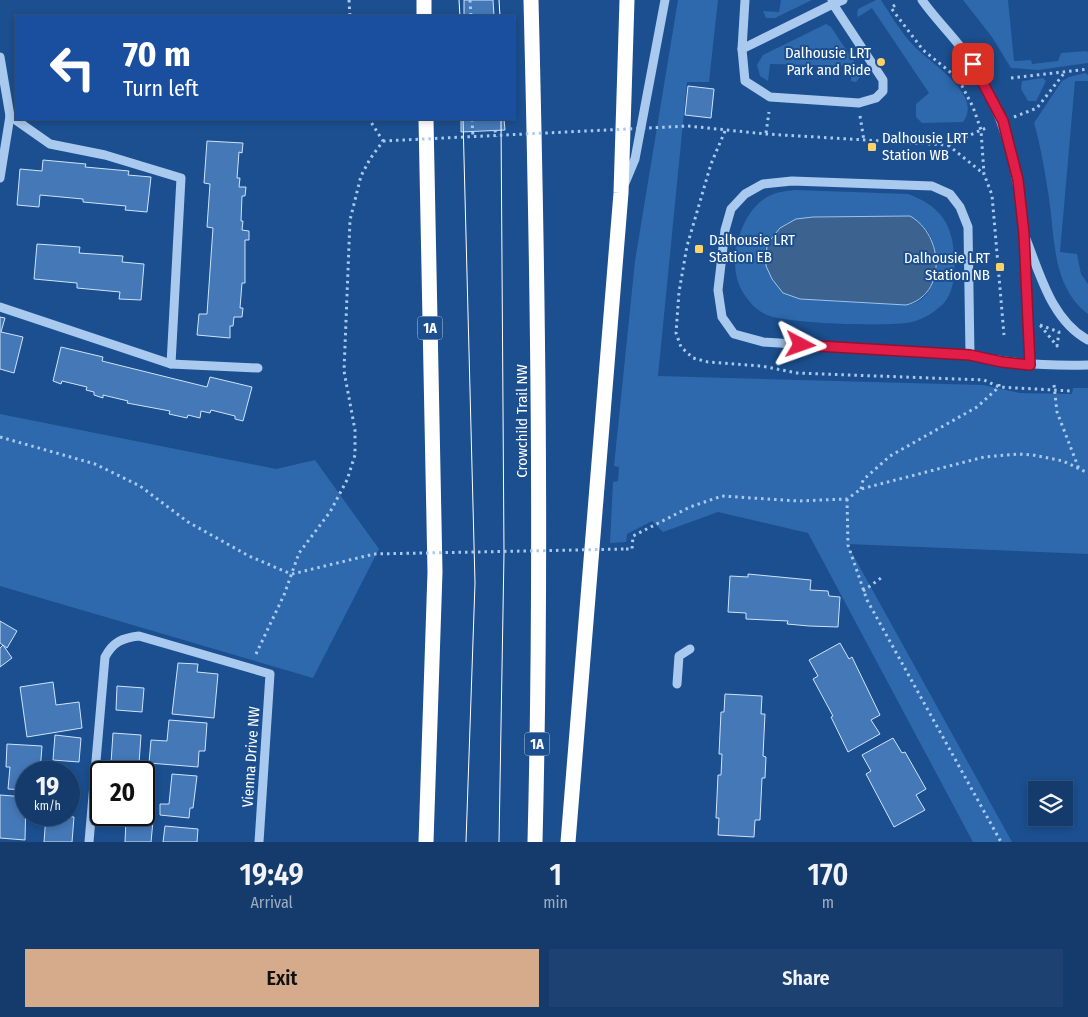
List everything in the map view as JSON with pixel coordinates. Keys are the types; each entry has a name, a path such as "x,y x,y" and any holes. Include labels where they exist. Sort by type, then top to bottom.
{"highway":[{"path":"424,0 424,15"},
{"name":"Crowchild Trail NW","path":"531,0 539,395 540,645 535,842"},
{"path":"568,842 621,193 627,0"},
{"name":"1A","path":"426,120 435,572 426,842"}],"street":[{"path":"621,193 635,159 665,0"},
{"path":"745,0 742,49 745,81 770,97 859,103 876,98 883,90 883,80 833,2"},
{"path":"742,49 833,2 843,0"},
{"path":"922,0 936,20 973,64 1003,121 1018,180 1024,234 1030,365"},
{"path":"0,57 10,116 0,178"},
{"path":"10,116 15,120"},
{"path":"16,120 50,144 105,155 181,178 171,364"},
{"path":"970,355 968,227 960,207 950,194 932,186 792,181 763,184 745,194 732,209 725,230 718,290 722,317 734,334 763,342 970,355 1002,362 1030,365 1088,365"},
{"path":"1024,234 1049,296 1066,324 1088,340"},
{"path":"0,307 171,364 258,368"},
{"path":"89,842 105,657 110,647 123,638 139,636 255,670"},
{"path":"677,684 679,656 690,649"},
{"name":"Vienna Drive NW","path":"255,670 270,674 259,842"}],"path":[{"path":"349,0 350,15"},
{"path":"470,0 471,15"},
{"path":"895,5 891,8 922,50 949,71 962,86 973,107 981,130 984,174 992,195 1004,335"},
{"path":"1011,78 1088,69"},
{"path":"383,141 496,137 688,126 766,134 948,145 1037,108 1065,72"},
{"path":"766,134 770,97"},
{"path":"859,103 864,141"},
{"path":"370,120 383,141"},
{"path":"472,120 473,138"},
{"path":"495,130 496,137"},
{"path":"725,130 711,164 687,246 679,292 676,333 681,348 693,358 708,362 760,366 797,373 984,380 999,387 1071,391"},
{"path":"255,670 256,653 284,595 299,553 330,512 347,480 355,455 355,430 344,371 350,220 361,176 383,141"},
{"path":"948,145 984,174"},
{"path":"1004,325 1010,325"},
{"path":"1040,325 1060,332 1057,346 1046,332 1040,325"},
{"path":"861,489 862,480 890,456 977,408 999,387 999,382"},
{"path":"1054,385 1057,412 1079,469"},
{"path":"0,438 95,464 140,486 188,522 248,556 291,574 374,554 632,549 633,536 690,507 722,496 798,501 847,499 861,489 984,457 1033,455 1063,461 1088,473"},
{"path":"847,499 848,545 864,591 1001,842"},
{"path":"864,591 880,578"}],"shaded area":[{"path":"678,0 718,0 709,82 687,82 658,376 983,385 1020,393 1072,394 1073,388 1088,388 1088,554 847,544 1012,842 973,842 808,533 718,512 663,532 652,521 627,534 626,542 610,543 613,482 618,481 619,467 614,466 635,261"},
{"path":"781,0 812,0 775,18 766,18 763,11 779,12"},
{"path":"876,0 881,0 913,45 952,79 961,90 968,112 963,122 922,123 916,117 916,104 929,93 872,8 858,17 858,9"},
{"path":"963,0 1008,0 1014,61 1031,60 1032,64 1058,61 1061,53 1086,51 1088,52 1088,63 1038,70 1011,68 992,37"},
{"path":"826,24 831,27 859,69 861,76 856,82 851,81 852,66 770,64 768,81 760,76 757,65 763,55"},
{"path":"1085,73 1088,75 1088,81 1075,81 1060,252 1077,254 1081,274 1088,284 1088,314 1076,303 1061,276 1054,246 1049,198 1039,141 1034,123 1062,81"},
{"path":"1043,78 1046,81 1036,101 1028,101 1021,89 1022,81"},
{"path":"795,190 908,194 932,207 948,226 953,245 953,283 944,303 929,315 916,321 900,324 837,324 792,320 765,314 757,309 744,295 736,276 735,263 739,236 751,212 759,203 769,196","holes":["910,216 928,232 932,239 936,259 933,280 930,289 924,297 916,303 906,305 800,299 863,218"]},
{"path":"910,216 921,225 929,237 934,250 936,264 929,290 919,299 906,305 800,299 783,293 772,279 766,266 767,244 780,228 796,219 813,217"},
{"path":"0,414 276,469 315,460 379,549 313,678 0,586"}],"building":[{"path":"464,0 493,0 494,15 464,15"},
{"path":"688,86 714,89 711,118 685,115"},
{"path":"461,120 504,120 505,130 461,132"},
{"path":"207,141 243,143 242,153 239,152 237,178 240,178 239,187 246,187 245,196 242,196 241,221 243,221 242,230 249,231 249,240 245,240 245,283 242,283 240,308 243,308 242,317 234,317 233,326 230,326 230,338 197,335 199,314 207,314 213,228 207,227 210,184 204,183"},
{"path":"43,160 86,164 85,167 129,171 128,175 151,177 147,212 125,210 126,206 83,202 83,199 40,195 39,207 17,205 20,169 42,171"},
{"path":"37,244 80,247 79,253 123,256 122,262 144,264 141,300 119,299 120,292 77,288 77,283 34,279"},
{"path":"0,317 5,318 1,332 23,337 14,373 0,369"},
{"path":"61,347 103,357 102,361 207,387 210,377 252,387 243,421 235,419 235,416 211,410 210,413 201,411 200,418 188,415 187,418 169,414 170,411 127,403 128,401 103,395 103,398 94,395 94,392 86,390 87,387 62,381 61,384 53,381"},
{"path":"748,574 811,580 810,590 828,591 829,596 840,597 838,627 787,624 788,621 746,619 746,613 728,612 730,576 748,577"},
{"path":"0,621 17,631 7,648 0,643"},
{"path":"840,643 849,659 852,657 880,715 871,720 880,734 848,752 831,717 833,716 813,679 818,676 809,660"},
{"path":"3,645 12,658 0,667 0,648"},
{"path":"178,663 198,664 197,672 218,674 214,718 172,714"},
{"path":"53,682 56,705 79,702 82,728 27,737 20,687"},
{"path":"117,686 144,688 142,712 116,710"},
{"path":"725,694 762,696 761,714 765,714 763,756 766,757 765,778 762,778 760,820 755,820 754,837 718,835 719,818 716,818 718,775 721,775 722,754 719,754 721,712 724,712"},
{"path":"169,720 207,723 205,751 199,751 198,767 155,763 155,761 149,761 151,740 167,741"},
{"path":"113,733 141,735 139,761 111,761"},
{"path":"55,735 81,738 79,761 53,760"},
{"path":"893,738 902,753 905,752 926,789 916,795 925,810 894,827 866,774 871,771 862,755"},
{"path":"7,744 42,746 41,761 15,761 15,789 8,789 10,767 6,767"},
{"path":"172,774 197,776 193,808 190,808 189,818 160,815 160,804 169,804"},
{"path":"0,795 15,796 15,826 25,826 25,840 0,838"},
{"path":"45,826 73,826 72,842 44,842"},
{"path":"126,826 153,826 151,842 125,842"},
{"path":"165,826 198,829 197,842 163,842"}],"tram line":[{"path":"459,0 460,15"},
{"path":"499,0 500,15"},
{"path":"463,120 475,583 466,842"},
{"path":"499,842 504,553 501,120"}],"place":[{"name":"Dalhousie LRT Park and Ride","path":"881,62"},
{"name":"Dalhousie LRT Station WB","path":"872,147"},
{"name":"Dalhousie LRT Station EB","path":"699,249"},
{"name":"Dalhousie LRT Station NB","path":"1000,267"}],"route":[{"path":"801,345 970,355 1002,362 1030,365 1024,234 1018,180 1003,121 973,64"}]}
